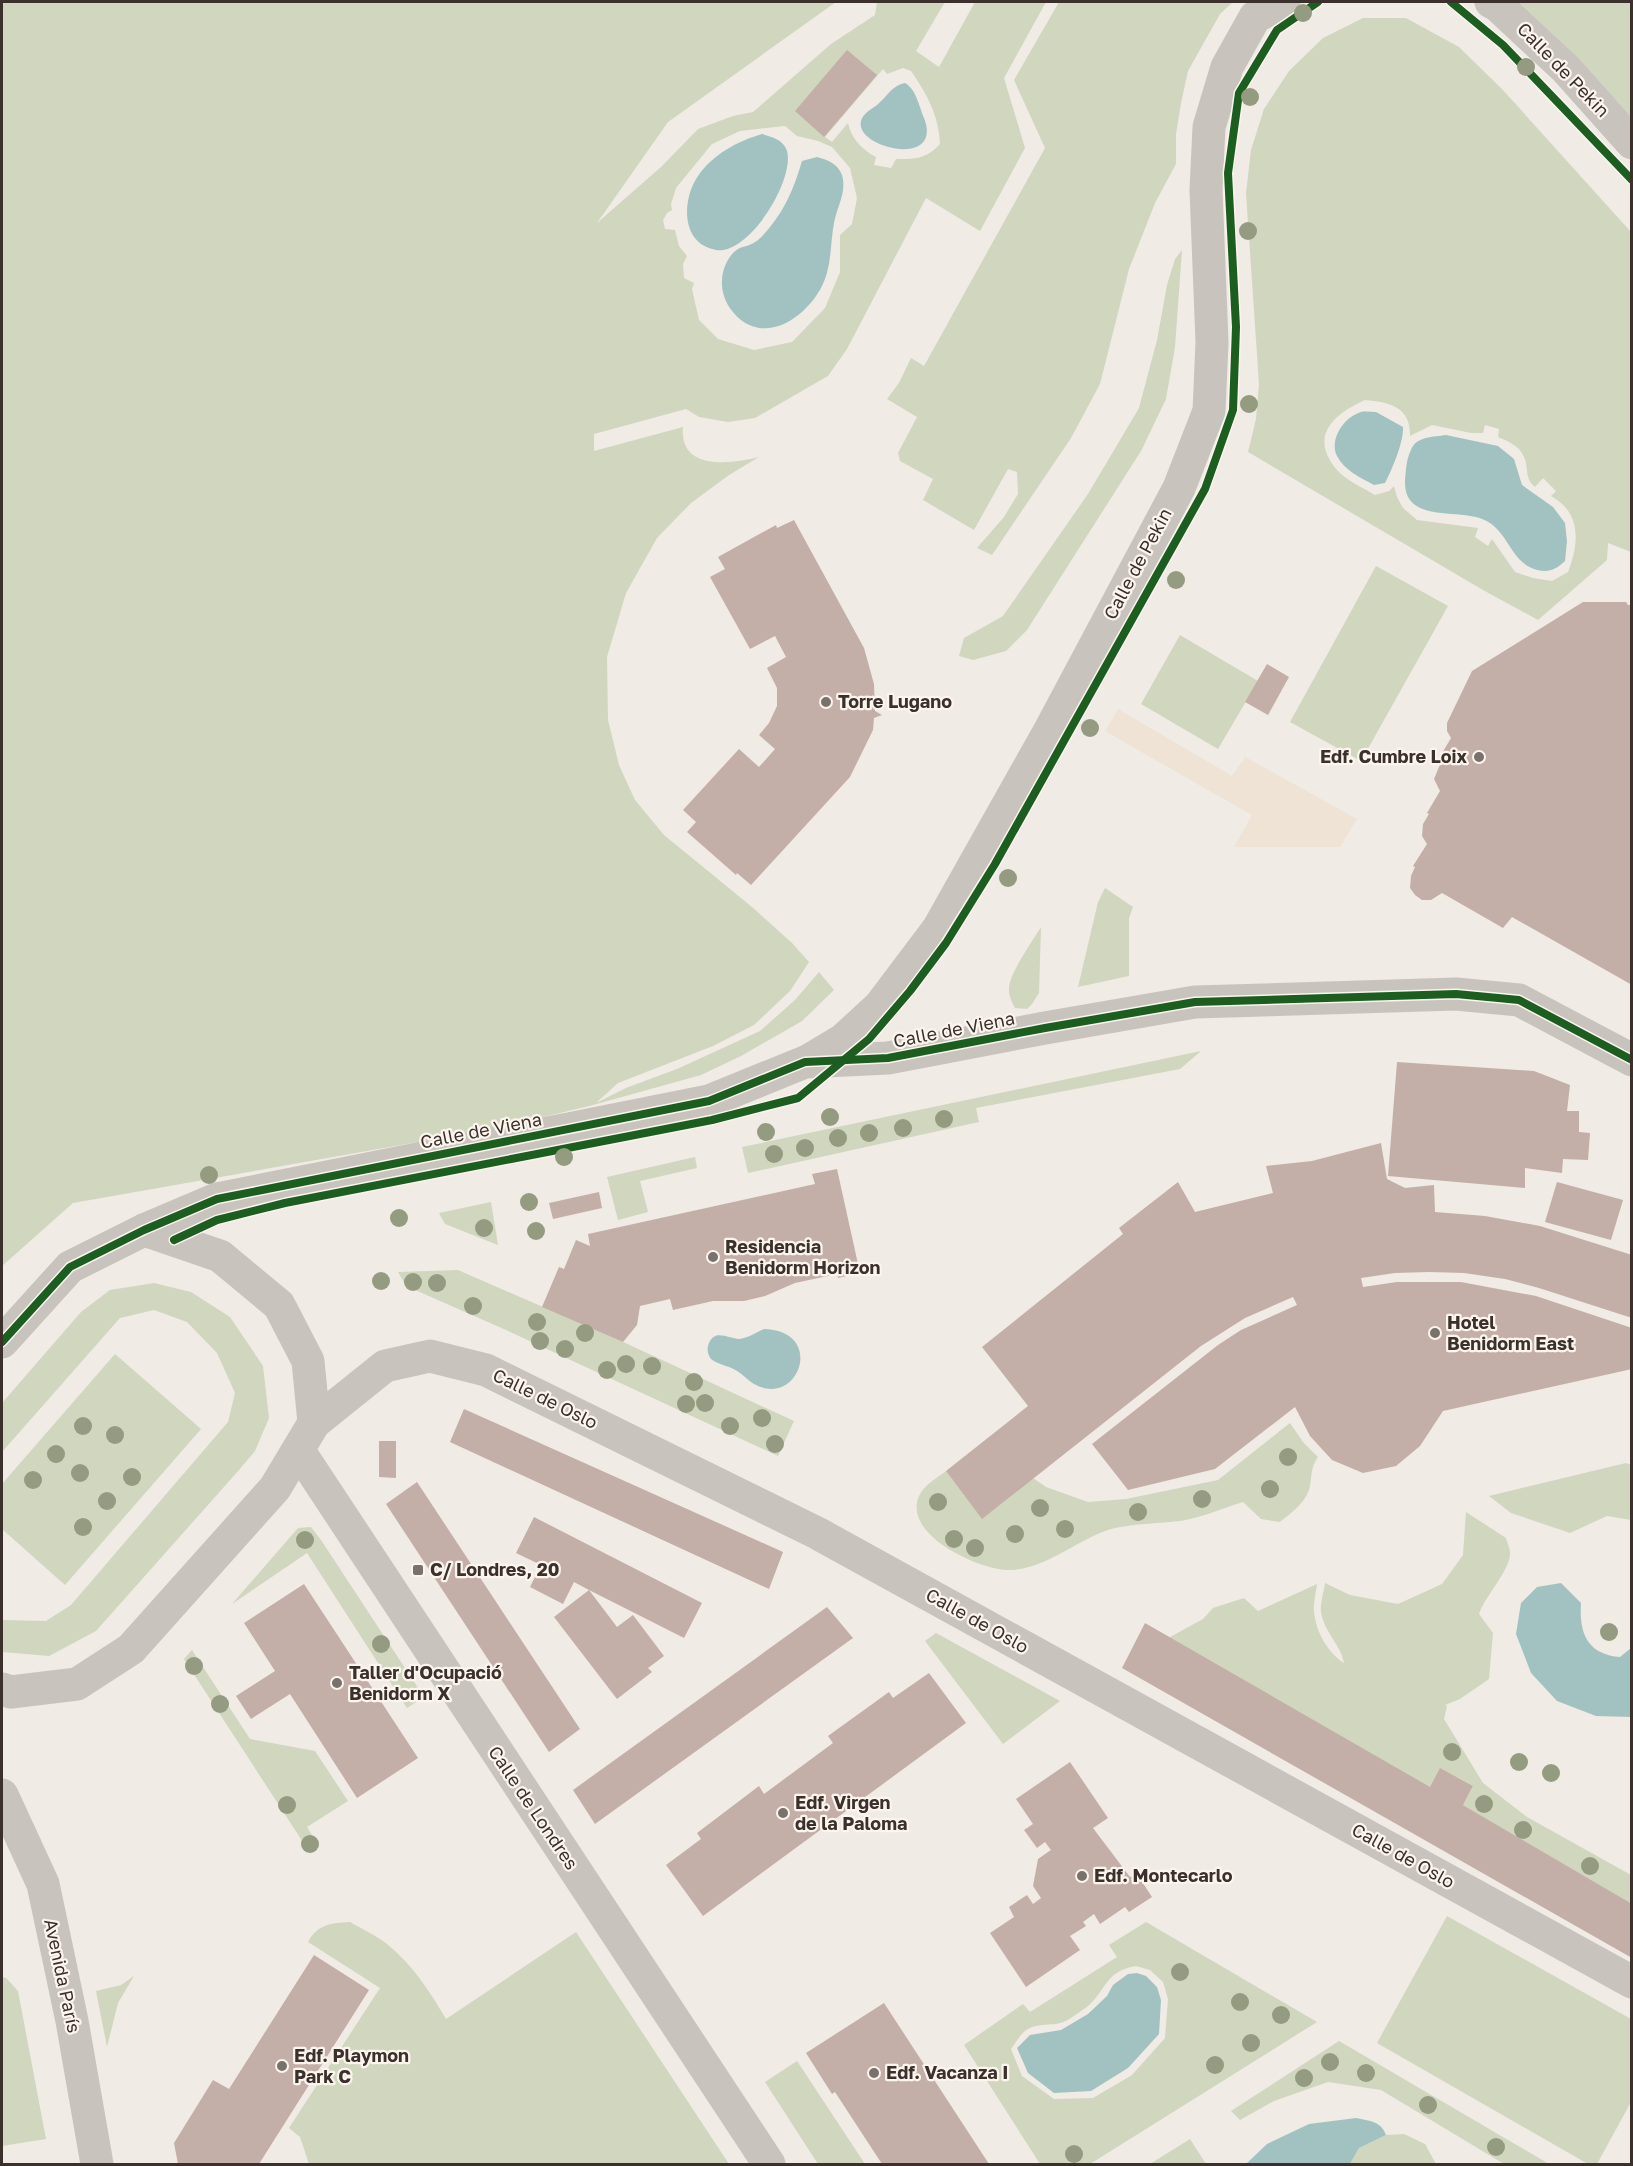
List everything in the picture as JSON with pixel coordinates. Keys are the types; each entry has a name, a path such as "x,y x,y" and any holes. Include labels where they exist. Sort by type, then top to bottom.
{"street":[{"name":"Calle de Pekin","path":"805,1062 843,1040 880,1006 938,929 1050,730 1179,488 1209,411 1212,342 1206,190 1209,127 1227,67 1255,17 1284,2"},
{"name":"Calle de Pekin","path":"1491,2 1566,69 1632,143"},
{"name":"Calle de Viena","path":"2,1342 70,1268 144,1230 217,1199 709,1101 805,1062 888,1058 1195,1002 1456,994 1519,1000 1632,1060"},
{"path":"2,1689 10,1692 77,1684 131,1649 276,1488 314,1423 308,1362 279,1305 220,1256 144,1230"},
{"name":"Calle de Oslo","path":"314,1423 385,1366 430,1356 486,1370 817,1533 1632,1982"},
{"name":"Calle de Londres","path":"299,1451 769,2164"},
{"name":"Avenida París","path":"2,1795 9,1842 43,1884 72,2021 97,2164"}],"green space":[{"path":"2,2 836,2 668,122 597,223 661,167 698,129 733,116 753,112 831,44 875,15 877,2 945,2 916,51 939,67 975,2 1046,2 1004,78 1025,148 980,231 926,198 847,349 828,376 755,418 728,422 699,417 686,409 594,434 594,451 683,427 684,441 689,451 698,458 722,462 759,457 729,475 691,503 657,538 626,593 607,657 608,720 619,765 635,800 664,835 752,907 792,943 809,962 790,991 754,1025 713,1046 618,1083 596,1103 760,1031 795,1000 819,972 834,990 802,1021 741,1056 701,1075 593,1105 503,1127 73,1203 2,1266","holes":["903,68 911,71 931,106 940,144 935,149 920,157 896,159 891,168 874,165 876,157 858,143 848,123 832,142 825,137 883,69 887,74","785,126 797,136 832,147 850,168 857,198 852,224 840,235 840,272 825,308 792,342 754,350 718,339 699,320 692,289 694,283 684,278 683,264 687,256 679,246 675,230 665,229 663,220 672,210 671,204 676,188 712,144 740,131"]},
{"path":"1059,2 1233,2 1220,14 1188,71 1176,134 1176,164 1155,203 1129,269 1100,384 1071,438 992,555 977,548 1004,517 1018,494 1017,472 1008,469 974,530 923,500 933,479 900,461 898,453 917,417 887,399 899,383 911,358 924,366 1045,148 1014,80"},
{"path":"1514,2 1631,2 1631,120 1534,17"},
{"path":"1363,18 1406,18 1459,47 1502,89 1631,232 1631,552 1608,543 1607,560 1538,620 1248,452 1256,419 1259,384 1246,193 1251,150 1264,109 1289,71 1323,38","holes":["1365,400 1382,402 1403,412 1407,418 1410,436 1432,425 1471,433 1483,433 1485,425 1499,429 1498,437 1515,446 1523,455 1531,483 1535,487 1543,478 1556,491 1551,496 1563,504 1571,515 1576,539 1568,572 1552,581 1515,572 1492,539 1488,546 1475,537 1478,528 1417,520 1403,508 1394,486 1389,491 1375,495 1341,474 1329,458 1325,447 1325,437 1335,419"]},
{"path":"1182,250 1175,347 1166,399 1141,451 1027,630 1006,651 973,660 959,656 964,638 1003,616 1088,494 1139,408 1157,340 1167,285 1175,259"},
{"path":"1376,566 1448,606 1361,761 1290,722"},
{"path":"1180,635 1258,681 1218,749 1141,704"},
{"path":"1105,888 1133,907 1129,918 1129,976 1078,987 1098,902"},
{"path":"1041,927 1039,993 1027,1009 1015,1008 1009,990 1012,976"},
{"path":"1201,1051 1180,1069 976,1108 979,1122 748,1173 742,1147"},
{"path":"695,1157 697,1168 640,1181 648,1212 618,1220 607,1177"},
{"path":"491,1202 498,1245 445,1224 439,1213"},
{"path":"458,1270 621,1341 794,1421 778,1456 406,1286 398,1272"},
{"path":"154,1283 191,1292 230,1317 263,1366 269,1418 255,1451 96,1631 49,1656 2,1652 2,1620 46,1621 71,1605 228,1422 235,1393 217,1353 187,1322 154,1310 120,1318 2,1452 2,1403 81,1312 110,1290"},
{"path":"115,1354 201,1429 65,1585 2,1529 2,1484"},
{"path":"1290,1423 1303,1442 1318,1457 1313,1466 1307,1495 1297,1508 1280,1522 1261,1519 1243,1502 1186,1520 1108,1530 1046,1561 1020,1569 1007,1570 978,1563 945,1547 931,1536 921,1523 917,1510 921,1492 946,1471 982,1518 1033,1478 1046,1487 1088,1502 1126,1499 1218,1480"},
{"path":"1626,1463 1631,1465 1631,1520 1607,1516 1570,1533 1511,1513 1489,1496"},
{"path":"1466,1512 1506,1538 1510,1553 1502,1575 1479,1614 1493,1633 1489,1679 1460,1699 1445,1705 1447,1706 1444,1719 1483,1783 1527,1817 1631,1875 1631,1904 1463,1805 1473,1786 1457,1777 1443,1811 1161,1642 1203,1619 1213,1608 1244,1598 1258,1611 1317,1584 1314,1609 1317,1627 1328,1648 1344,1663 1340,1650 1325,1626 1321,1612 1325,1583 1350,1595 1398,1604 1442,1584 1463,1555"},
{"path":"311,1527 424,1697 407,1708 307,1553 232,1604 298,1528"},
{"path":"936,1633 1060,1701 1003,1744 925,1641"},
{"path":"192,1650 250,1739 315,1751 348,1801 307,1827 319,1847 310,1853 184,1659"},
{"path":"1447,1916 1631,2019 1631,2102 1597,2164 1588,2164 1377,2043"},
{"path":"350,1922 383,1941 405,1961 427,1989 446,2019 576,1932 729,2164 309,2164 300,2137 289,2128 380,1988 308,1942 321,1928"},
{"path":"1146,1922 1317,2022 1090,2164 1040,2164 964,2045 1023,2004 1030,2012 1117,1957 1109,1945","holes":["1136,1966 1150,1970 1163,1982 1168,1999 1165,2038 1132,2075 1093,2098 1054,2099 1022,2076 1011,2049 1025,2031 1036,2026 1059,2023 1069,2019 1089,2005 1116,1973"]},
{"path":"134,1976 118,2003 107,2047 96,1991 121,1985"},
{"path":"2,1977 6,1978 18,1991 46,2139 2,2146"},
{"path":"1339,2041 1549,2164 1504,2164 1381,2090 1328,2082 1274,2101 1240,2120 1231,2111"},
{"path":"797,2061 865,2164 818,2164 765,2082"},
{"path":"1404,2134 1425,2144 1436,2164 1350,2164 1359,2148 1386,2135"},
{"path":"1190,2139 1206,2164 1150,2164"}],"shaded area":[{"path":"1118,709 1232,776 1245,757 1357,819 1340,847 1234,847 1252,815 1105,731"}],"water":[{"path":"905,83 917,98 927,134 922,144 897,149 871,139 863,131 861,121 866,113 893,89"},
{"path":"762,134 780,142 787,151 788,164 777,196 755,229 742,241 729,248 716,250 704,246 690,230 687,208 689,196 698,176 719,155 744,140"},
{"path":"817,157 835,165 842,175 843,182 834,223 829,263 822,286 808,306 788,322 776,327 753,326 741,320 727,303 722,287 724,268 734,252 761,238 781,212 795,183 802,161"},
{"path":"1361,412 1376,412 1403,427 1403,433 1400,447 1385,483 1374,485 1353,473 1340,461 1335,443 1340,430 1349,419"},
{"path":"1446,435 1498,446 1514,459 1522,485 1553,507 1565,523 1567,541 1565,561 1552,570 1546,571 1529,567 1516,556 1502,535 1490,523 1466,515 1425,510 1414,504 1407,495 1405,481 1407,461 1413,445 1421,440"},
{"path":"764,1329 783,1333 795,1342 800,1354 799,1367 793,1378 783,1386 770,1389 754,1384 737,1371 714,1361 709,1356 708,1346 713,1337 721,1335 741,1339"},
{"path":"1561,1583 1581,1603 1584,1632 1593,1647 1600,1652 1620,1657 1631,1648 1631,1717 1596,1716 1557,1701 1531,1673 1516,1634 1521,1603 1537,1587"},
{"path":"1137,1973 1146,1976 1157,1987 1161,2000 1159,2034 1128,2068 1091,2091 1054,2093 1028,2073 1017,2048 1030,2035 1061,2030 1088,2014 1107,1996 1113,1985 1128,1974"},
{"path":"1356,2118 1378,2124 1386,2135 1359,2148 1350,2164 1246,2164 1267,2144 1309,2124"}],"building":[{"path":"847,50 877,75 824,137 795,111"},
{"name":"Torre Lugano","path":"794,520 864,648 874,684 875,711 882,715 874,718 873,730 850,777 751,885 737,873 736,875 687,832 696,822 683,810 739,749 759,767 775,749 759,735 769,723 777,706 777,688 767,668 786,657 775,636 750,649 710,577 725,569 718,557 776,525 777,528"},
{"path":"1583,602 1626,602 1632,605 1632,985 1512,917 1503,928 1442,893 1431,900 1422,900 1410,888 1411,876 1415,867 1413,866 1427,844 1422,836 1423,824 1440,791 1434,779 1441,762 1438,760 1451,738 1447,731 1447,723 1472,671"},
{"path":"1267,664 1289,677 1268,715 1245,702"},
{"path":"1397,1062 1534,1071 1570,1085 1567,1111 1579,1111 1579,1132 1590,1133 1588,1160 1563,1159 1562,1173 1525,1168 1525,1188 1388,1176"},
{"name":"Hotel Benidorm East","path":"1381,1143 1387,1179 1405,1188 1434,1185 1435,1212 1485,1216 1540,1226 1632,1255 1632,1318 1539,1288 1505,1279 1464,1273 1395,1273 1361,1278 1363,1287 1397,1282 1461,1282 1536,1296 1632,1328 1632,1369 1443,1411 1420,1446 1396,1466 1363,1473 1332,1460 1310,1436 1295,1407 1215,1469 1128,1490 1092,1444 1218,1345 1241,1330 1297,1305 1293,1297 1245,1318 1201,1346 982,1519 946,1471 1028,1406 982,1347 1123,1234 1119,1228 1178,1182 1195,1212 1273,1193 1266,1166 1312,1161"},
{"name":"Residencia Benidorm Horizon","path":"837,1169 860,1273 838,1278 837,1274 795,1283 765,1296 744,1301 713,1301 673,1310 670,1299 640,1306 637,1325 623,1342 542,1307 559,1267 564,1269 576,1240 590,1246 588,1234 815,1184 812,1174"},
{"path":"1557,1182 1623,1200 1611,1240 1545,1222"},
{"path":"599,1192 602,1208 553,1219 549,1203"},
{"path":"464,1409 783,1552 769,1589 450,1442"},
{"path":"379,1441 396,1441 396,1478 379,1477"},
{"path":"417,1482 580,1729 549,1752 386,1504"},
{"path":"534,1517 702,1603 684,1638 574,1582 563,1604 530,1587 541,1565 516,1553"},
{"path":"304,1584 418,1758 357,1798 290,1694 251,1719 236,1696 275,1671 244,1623"},
{"path":"589,1590 617,1627 633,1615 664,1656 648,1668 652,1672 617,1699 554,1617"},
{"path":"827,1607 853,1638 595,1824 573,1790"},
{"path":"1145,1623 1430,1787 1440,1768 1473,1786 1463,1805 1632,1904 1632,1958 1122,1668"},
{"name":"Edf. Virgen de la Paloma","path":"929,1673 966,1723 703,1916 666,1865 701,1839 697,1833 759,1786 764,1794 833,1743 828,1736 889,1692 893,1698"},
{"name":"Edf. Montecarlo","path":"1070,1762 1108,1818 1093,1828 1130,1877 1137,1874 1152,1897 1129,1912 1125,1907 1100,1924 1094,1914 1083,1922 1086,1926 1070,1936 1080,1950 1026,1987 990,1933 1014,1917 1009,1907 1027,1895 1033,1904 1041,1898 1033,1886 1038,1859 1051,1850 1045,1842 1037,1848 1024,1830 1033,1824 1016,1799"},
{"name":"Edf. Playmon Park C","path":"314,1955 369,1990 259,2164 178,2164 174,2143 213,2080 229,2089"},
{"name":"Edf. Vacanza I","path":"884,2003 989,2164 882,2164 835,2092 832,2094 806,2053"}],"cycle path":[{"path":"174,1240 217,1220 285,1203 712,1120 798,1098 869,1039 910,991 946,943 995,864 1205,489 1233,410 1236,327 1228,173 1239,93 1277,30 1318,2"},
{"path":"1451,2 1503,45 1632,180"},
{"path":"2,1342 70,1267 144,1230 217,1199 709,1101 805,1062 888,1058 1195,1002 1456,994 1519,1000 1632,1060"}],"place":[{"name":"Torre Lugano","path":"826,702"},
{"name":"Edf. Cumbre Loix","path":"1479,757"},
{"name":"Residencia Benidorm Horizon","path":"713,1257"},
{"name":"Hotel Benidorm East","path":"1435,1333"},
{"name":"C/ Londres, 20","path":"418,1570"},
{"name":"Taller d'Ocupació Benidorm X","path":"337,1683"},
{"name":"Edf. Virgen de la Paloma","path":"783,1813"},
{"name":"Edf. Montecarlo","path":"1082,1876"},
{"name":"Edf. Playmon Park C","path":"282,2066"},
{"name":"Edf. Vacanza I","path":"874,2073"}]}
